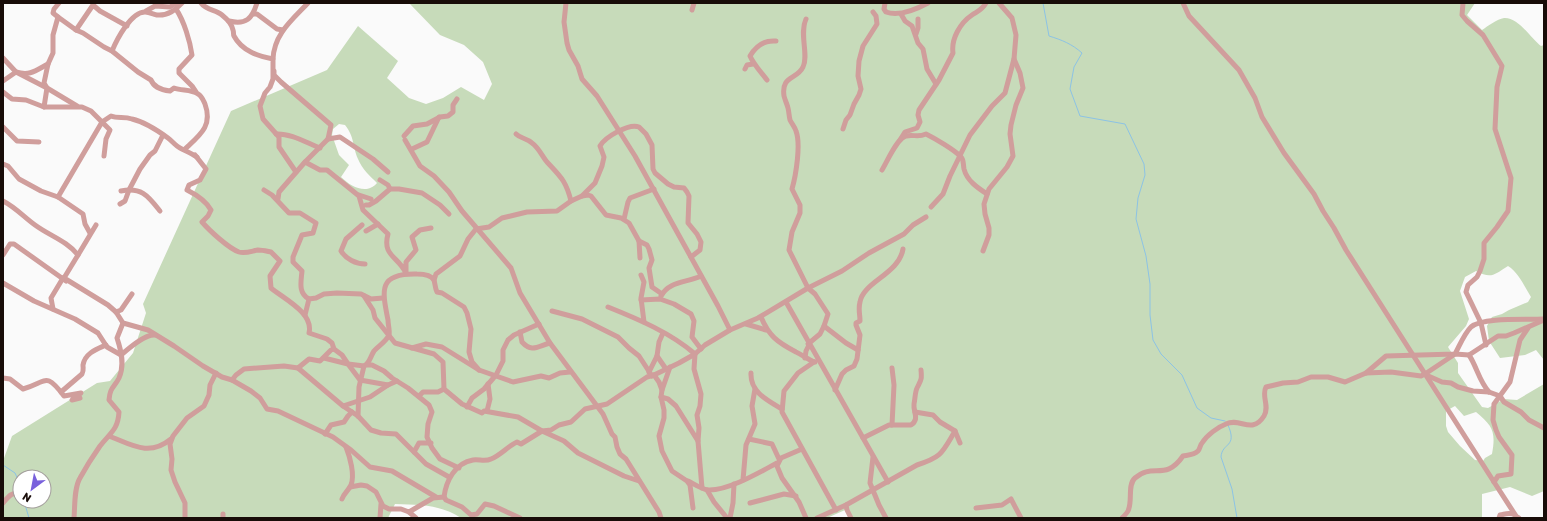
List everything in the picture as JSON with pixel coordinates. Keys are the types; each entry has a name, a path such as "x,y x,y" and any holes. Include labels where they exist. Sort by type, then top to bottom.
{"street":[{"path":"59,3 54,9 53,13 76,30 84,33 104,47 112,50 138,72 151,80 153,84 160,89 170,92 174,88 196,92"},
{"path":"112,50 116,41 136,14 146,12 155,6 170,7 176,3"},
{"path":"146,12 158,15 167,14 176,9 182,3"},
{"path":"201,3 207,8 221,14 229,21 234,35 244,48 257,56 273,59"},
{"path":"229,21 240,23 246,20 253,14 257,3"},
{"path":"296,172 279,147 279,137 262,119 260,106 265,92 270,87 273,79 274,48 283,30 308,3"},
{"path":"566,3 564,22 569,50 578,66 582,79 597,96 654,189 730,330"},
{"path":"692,10 694,3"},
{"path":"886,3 884,9 886,12 894,14 901,14 928,3"},
{"path":"882,170 905,132 917,128 920,122 918,115 919,110 936,84 953,53 952,48 954,37 964,22 978,12 986,3"},
{"path":"931,207 943,194 970,135 992,106 1005,93 1014,59 1016,35 1012,18 999,3"},
{"path":"1184,3 1189,16 1239,70 1255,98 1262,117 1284,153 1314,194 1322,211 1334,228 1346,250 1517,517"},
{"path":"1463,3 1462,15 1483,36 1502,66 1497,87 1496,129 1511,178 1508,211 1484,243 1484,259 1480,272 1468,285 1466,292 1481,323 1486,345"},
{"path":"76,30 92,4 100,11 127,26"},
{"path":"176,9 183,24 192,55 179,69 179,73 202,97 207,110 208,120 202,133 185,149"},
{"path":"843,129 861,89 858,76 858,65 863,46 877,24 876,16 873,12"},
{"path":"253,14 257,14 277,29 283,30"},
{"path":"901,14 905,21 912,26 918,43 923,49 927,69 936,84"},
{"path":"44,107 47,88 44,83 48,64 53,53 53,35 58,17"},
{"path":"805,358 809,344 820,334 828,314 815,294 808,288 789,250 792,232 800,213 800,205 792,188 796,172 797,131 791,120 784,97 786,82 800,72 803,67 803,32 806,19"},
{"path":"916,34 918,19"},
{"path":"767,80 753,64 750,56 760,44 769,40 776,41"},
{"path":"3,58 16,72 78,106 91,111 110,130 105,146 104,156"},
{"path":"983,251 989,235 984,204 987,194 989,189 1007,167 1013,156 1010,134 1011,125 1016,105 1023,88 1020,73 1014,59"},
{"path":"3,81 16,72 25,74 34,72 48,64"},
{"path":"745,69 747,65 753,64"},
{"path":"273,66 274,75 331,125 328,139 310,156 279,192 278,199"},
{"path":"3,92 12,99 26,100 44,107 78,106"},
{"path":"457,99 453,106 452,113 427,124 413,126 405,138 420,166 434,176 449,192 476,229 511,268 520,293 550,343 570,372 603,414 612,434 615,437 620,454 626,459 659,512 661,518"},
{"path":"58,197 102,122 111,116 117,118 132,118 145,123 164,135 180,148 185,149 195,155 210,168"},
{"path":"412,150 427,142 440,117"},
{"path":"582,196 596,183 604,157 600,146 603,142 619,131 632,126 639,126 646,134 652,145 653,169 655,173 668,184 674,187 684,188 689,196 688,223 697,234 701,242 700,250 691,257"},
{"path":"3,127 17,141 39,142"},
{"path":"276,134 282,133 320,148"},
{"path":"516,134 520,138 532,142 560,176 568,188 571,201"},
{"path":"900,140 906,136 919,137 926,134 936,139 960,156 964,169 970,179 978,188 987,194"},
{"path":"120,204 125,202 129,190 140,169 150,155 155,151 164,135"},
{"path":"328,139 340,137 373,159 388,172"},
{"path":"195,155 206,169 200,180 189,185 187,190 198,196 208,205 211,210 202,222 212,231 215,236 239,252 257,250 271,252 280,261 270,276 272,288 305,315 311,328 310,333 327,339 332,343 334,349 342,355 360,380 388,385"},
{"path":"305,162 320,170 327,170 359,195 371,199"},
{"path":"3,164 8,166 19,179 41,191 58,197 83,214 85,224 90,233"},
{"path":"380,180 388,185 390,190"},
{"path":"366,205 369,206 390,190 399,189 422,193 440,205 448,214"},
{"path":"624,219 630,198 654,189"},
{"path":"121,191 139,190 160,211"},
{"path":"264,190 272,194 289,213 300,213 316,223 313,233 302,235 293,257 294,262 302,271 301,287 305,297 309,299 316,298 324,294 346,293 352,295 360,294 371,300 383,298"},
{"path":"359,195 363,210 388,234 386,242 387,249 391,256 401,264 406,273"},
{"path":"479,370 472,362 469,352 471,329 464,307 438,292 434,286 436,274 460,256 468,239 476,229 489,227 502,218 527,212 557,211 571,201 588,195 591,196 606,215 624,219 629,223 639,241 640,258"},
{"path":"3,201 16,209 35,225 72,247 78,255"},
{"path":"444,497 449,477 468,462 474,460 490,460 512,444 517,442 521,444 542,431 551,430 559,425 568,423 586,409 607,404 652,374 668,368 695,354 701,348 730,330 761,317 808,288 842,271 874,250 904,234 913,225 926,217"},
{"path":"366,231 378,224"},
{"path":"96,225 64,278 108,305 116,312 123,322 143,328 174,346 203,366 232,380 260,398 267,410 278,411 325,434 346,446 370,467 392,471 436,497"},
{"path":"362,225 346,239 341,251 344,256 355,262 365,264"},
{"path":"406,273 406,262 416,250 412,237 420,230 431,228"},
{"path":"639,241 647,245 649,249 652,260 649,268 652,287 661,297 691,314 694,321 692,337 701,348"},
{"path":"3,255 10,244 14,244 63,278 108,305"},
{"path":"836,390 844,371 856,364 860,335 856,323 860,321 858,313 860,300 868,288 880,280 896,264 902,256 903,249"},
{"path":"358,416 360,380 374,351 382,345 389,335 383,298 388,280 406,273 426,275 434,280"},
{"path":"641,275 644,282 641,300 644,322"},
{"path":"641,300 661,297 668,287 678,283 690,281 701,276"},
{"path":"53,309 51,298 63,278"},
{"path":"3,282 34,301 75,319 98,333 106,345 121,355"},
{"path":"116,312 121,310 132,294"},
{"path":"364,296 373,310 378,322 395,343"},
{"path":"305,315 309,299"},
{"path":"786,302 888,482"},
{"path":"608,308 644,322 686,346 695,354"},
{"path":"552,311 582,319 618,337 639,356 659,382 662,390"},
{"path":"761,317 766,330 779,343 805,358 820,363"},
{"path":"1366,373 1391,372 1421,376 1455,354 1465,334 1473,326 1481,323 1509,319 1544,319"},
{"path":"1122,518 1128,510 1131,483 1139,475 1148,470 1164,471 1178,464 1183,456 1191,455 1198,451 1201,443 1227,423 1238,423 1252,426 1259,422 1265,415 1267,409 1263,391 1266,387 1283,383 1298,382 1311,377 1328,377 1345,382 1366,373 1386,356 1412,354 1469,355 1498,336 1506,336 1528,328 1544,319"},
{"path":"74,518 76,489 80,478 118,423 120,412 109,400 110,391 119,378 122,366 117,338 123,322"},
{"path":"467,407 472,398 481,392 496,375 503,361 504,350 508,340 514,335 539,324"},
{"path":"746,324 766,330"},
{"path":"824,326 846,343 858,350"},
{"path":"1494,482 1498,476 1511,474 1512,455 1499,437 1493,420 1494,404 1510,382 1520,340 1528,328"},
{"path":"520,332 522,342 525,346 532,349 550,343"},
{"path":"652,374 659,342 663,333"},
{"path":"121,355 136,343 155,335"},
{"path":"382,345 395,343 434,354 444,362 444,389"},
{"path":"410,348 426,344 442,348 479,370 513,382 541,376 549,378 560,373 570,372"},
{"path":"61,392 82,374 84,371 84,364 89,354 106,345"},
{"path":"298,368 308,359 320,361 328,352 334,349"},
{"path":"695,354 694,369 701,394 700,406 697,415 699,428 698,441 705,489 726,517"},
{"path":"1469,355 1475,364 1482,385 1489,392"},
{"path":"657,356 668,368"},
{"path":"324,358 348,364 366,365 379,368 419,396 431,407 432,412 428,424 427,437 440,459 459,468"},
{"path":"814,362 798,373 784,391 782,415 836,510"},
{"path":"232,380 244,369 284,366 298,368 343,406 358,416 371,430 381,433 396,434 426,464 449,477"},
{"path":"668,368 661,397 664,414 659,436 663,456 672,471 705,489 734,484 802,449"},
{"path":"892,368 894,384 892,425"},
{"path":"863,438 888,425 911,425 916,420 914,407 916,391 922,379 921,370"},
{"path":"109,436 140,448 151,449 164,445 172,439 191,414 204,406 209,395 210,385 216,373"},
{"path":"486,373 488,378 490,399 487,411"},
{"path":"751,373 751,383 759,394 782,409"},
{"path":"1425,374 1442,382 1451,383 1458,388 1489,392 1500,396 1504,402 1521,412 1529,420 1544,428"},
{"path":"3,378 10,379 23,390 49,380 53,382 64,396 80,393 72,400 80,398"},
{"path":"343,406 370,397 397,381"},
{"path":"419,396 423,392 438,392 444,389"},
{"path":"444,389 467,407 482,413 487,411 518,417 542,431 564,441 585,457 624,476 639,481"},
{"path":"743,480 746,445 755,424 752,406 755,389"},
{"path":"661,397 668,399 676,406 698,441"},
{"path":"325,434 331,425 344,422 352,412"},
{"path":"915,412 933,415 940,422 955,431 960,443"},
{"path":"817,518 846,505 917,465 942,453 955,431"},
{"path":"172,439 170,444 172,459 171,470 174,482 185,503 185,518"},
{"path":"749,439 772,444 774,446 778,461 778,471 796,496 806,518"},
{"path":"414,452 419,443 431,444"},
{"path":"342,499 352,482 352,466 346,446"},
{"path":"873,456 870,482 886,518"},
{"path":"687,480 692,492 692,508"},
{"path":"726,517 734,484"},
{"path":"350,487 361,485 367,486 376,492 381,504 380,518"},
{"path":"3,503 12,493"},
{"path":"750,503 784,494 796,496"},
{"path":"409,512 436,497 444,497 446,500 462,507 471,515 477,514 485,504 520,518"},
{"path":"976,508 1002,505 1011,499 1021,518"},
{"path":"381,504 389,509 401,509 409,512 416,518"},
{"path":"846,505 851,518"},
{"path":"1499,518 1500,515 1508,513 1512,513 1517,517"}],"green space":[{"path":"409,3 1475,3 1467,15 1482,30 1498,20 1504,18 1509,19 1519,24 1541,46 1544,45 1544,360 1536,350 1525,355 1500,358 1489,341 1487,326 1492,317 1528,302 1531,297 1518,276 1508,266 1492,275 1485,275 1476,271 1465,277 1460,291 1469,319 1466,326 1448,347 1458,363 1458,373 1482,407 1488,408 1504,399 1517,400 1544,384 1544,491 1532,496 1510,487 1482,494 1482,518 849,518 845,510 827,518 461,518 445,510 429,506 395,504 388,518 3,518 3,461 12,436 97,383 110,381 133,353 146,313 143,304 231,111 327,70 358,26 398,61 387,78 409,98 426,104 443,98 461,87 484,100 492,84 483,62 464,45 440,35","holes":["339,124 345,125 352,138 360,163 366,172 377,183 369,189 359,188 349,184 341,177 349,165 339,155 332,135 333,129","1455,406 1464,416 1476,412 1490,426 1494,440 1492,454 1483,461 1475,460 1448,432 1446,426 1446,411"]}],"waterway":[{"path":"1043,3 1049,36 1067,43 1082,53 1074,67 1070,89 1080,116 1125,124 1144,164 1145,175 1138,198 1136,219 1146,256 1150,284 1150,315 1153,340 1161,354 1182,375 1197,408 1211,418 1225,421"},
{"path":"1228,425 1231,432 1231,438 1229,444 1222,452 1221,457 1232,489 1237,518"},
{"path":"3,465 12,471"},
{"path":"26,509 29,518"}]}
